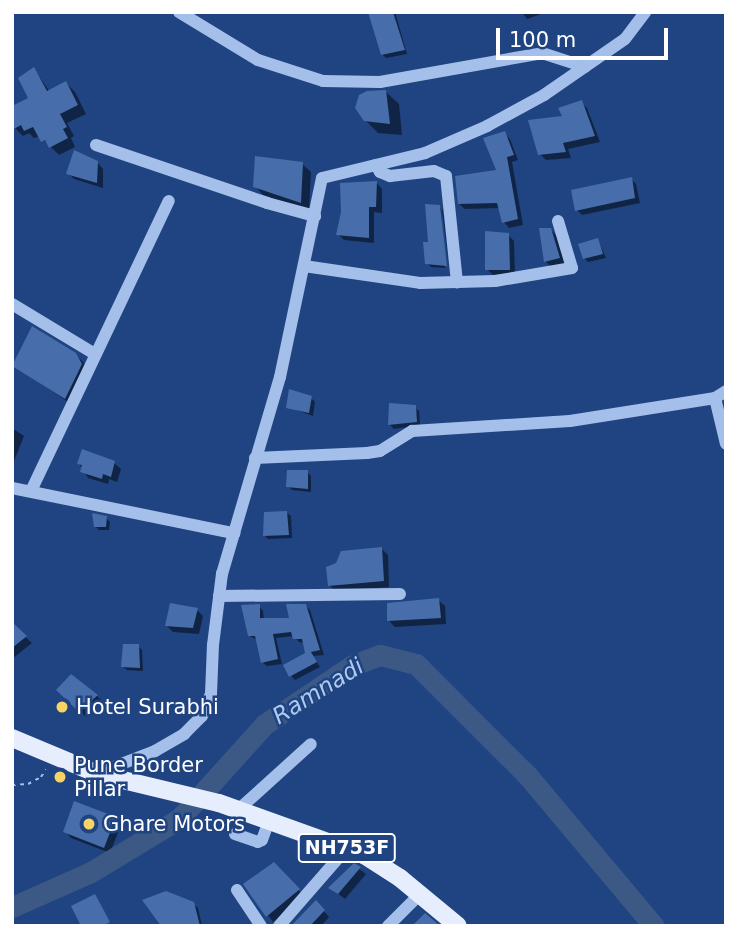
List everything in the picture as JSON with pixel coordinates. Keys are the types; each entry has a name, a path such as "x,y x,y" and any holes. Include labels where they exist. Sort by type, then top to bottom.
{"main road":[{"name":"NH753F","path":"12,738 97,774 219,803 364,855 420,894 458,926"}],"street":[{"path":"178,12 258,60 323,81 380,82 541,53 585,66"},
{"path":"97,774 155,751 184,734 202,716 211,694 219,596 234,533 280,377 323,178 425,153 487,126 544,95 625,39 645,12"},
{"path":"96,145 267,203 314,216"},
{"path":"376,165 380,172 390,176 434,171 446,176 457,282"},
{"path":"31,491 169,201"},
{"path":"304,266 420,283 495,281 572,268 558,220"},
{"path":"12,304 95,354"},
{"path":"256,458 368,453 380,451 412,432 570,421 720,394 726,444"},
{"path":"12,488 234,533"},
{"path":"219,596 400,594"},
{"path":"238,810 311,744"},
{"path":"235,834 258,842 262,840 269,821"},
{"path":"279,926 347,848"},
{"path":"237,890 261,926"},
{"path":"388,926 420,894"}],"path":[{"path":"12,785 28,784 41,777 54,756"}],"building":[{"path":"368,12 393,12 405,50 381,55"},
{"path":"34,67 47,91 66,81 78,105 60,114 67,127 63,129 68,138 49,148 45,140 41,142 33,127 24,131 21,125 12,130 12,106 28,98 18,78"},
{"path":"386,90 390,124 364,121 355,108 359,95 367,91"},
{"path":"582,100 595,136 563,143 566,152 538,155 528,120 562,116 558,108"},
{"path":"505,131 514,155 507,157 518,219 502,223 497,203 458,204 455,176 496,170 483,138"},
{"path":"74,150 98,161 97,183 66,174"},
{"path":"255,156 303,162 301,203 253,187"},
{"path":"632,177 635,198 575,211 571,190"},
{"path":"377,181 376,207 369,207 369,238 336,235 341,212 340,183"},
{"path":"425,204 440,205 447,266 425,264 423,242 428,242"},
{"path":"539,228 551,228 560,258 544,262"},
{"path":"485,231 509,233 510,270 485,270"},
{"path":"598,238 603,254 583,259 578,244"},
{"path":"32,326 76,353 82,364 65,399 12,366"},
{"path":"289,389 312,396 309,413 286,408"},
{"path":"389,403 416,405 417,422 388,425"},
{"path":"82,449 115,461 111,477 103,474 102,479 80,472 82,465 77,464"},
{"path":"287,470 308,470 308,489 286,487"},
{"path":"287,511 289,535 263,536 264,512"},
{"path":"92,513 107,516 106,527 94,527"},
{"path":"382,547 384,581 328,586 326,567 336,563 341,551"},
{"path":"439,598 441,618 387,621 387,603"},
{"path":"170,603 198,608 193,628 165,626"},
{"path":"260,604 260,618 289,618 286,604 306,604 320,650 311,652 317,662 289,677 283,665 305,653 302,639 293,639 291,632 273,634 278,659 261,663 255,636 248,636 241,605"},
{"path":"12,622 27,636 12,648"},
{"path":"123,644 139,644 140,668 121,667"},
{"path":"71,674 98,695 79,712 56,690"},
{"name":"Ghare Motors","path":"74,801 116,817 104,848 63,832"},
{"path":"274,862 300,889 266,917 243,884"},
{"path":"354,863 361,867 338,894 328,888"},
{"path":"166,891 194,902 200,926 161,926 142,900"},
{"path":"95,894 110,922 102,926 81,926 71,906"},
{"path":"316,900 325,910 310,926 291,926"},
{"path":"425,913 440,926 412,926"}],"waterway":[{"name":"Ramnadi","path":"12,907 91,872 180,818 265,724 351,666 380,655 416,664 528,776 654,926"}],"place":[{"name":"Hotel Surabhi","path":"62,707"},
{"name":"Pune Border Pillar","path":"60,777"},
{"name":"Ghare Motors","path":"89,824"}]}
